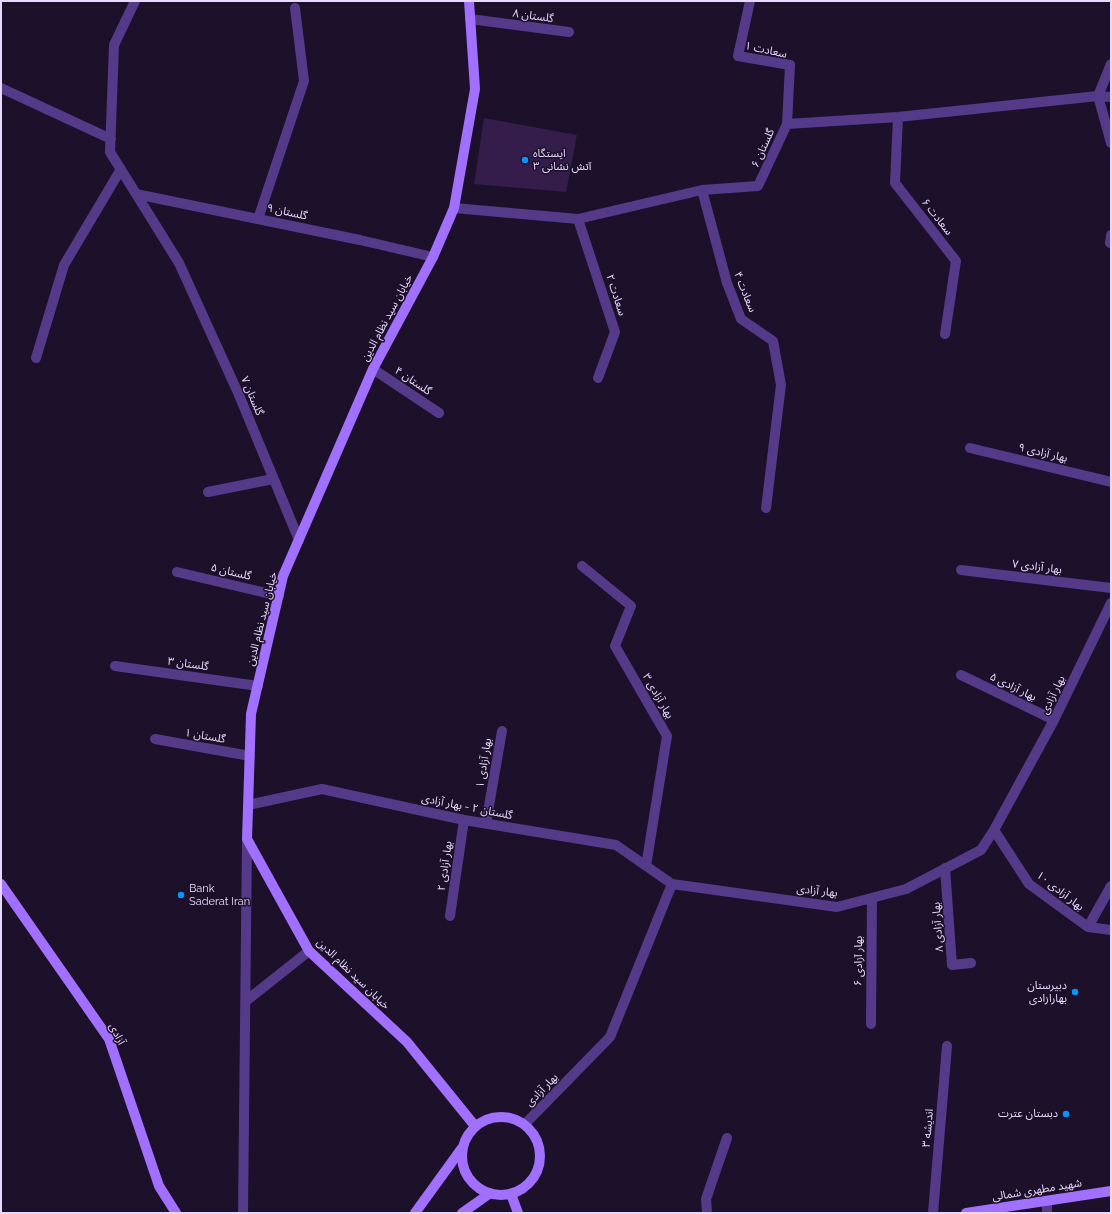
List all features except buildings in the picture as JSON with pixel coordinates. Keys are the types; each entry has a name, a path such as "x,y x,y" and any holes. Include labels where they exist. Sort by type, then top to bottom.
{"main road":[{"name":"خیابان سید نظام الدین","path":"469,1 475,89 454,208 433,257 373,369 284,576 251,714 247,839 309,951 407,1042 475,1126"},
{"name":"آزادی","path":"1,884 109,1039 159,1186 176,1213"},
{"path":"415,1213 463,1147 468,1135 475,1126 487,1119 500,1117 513,1118 525,1124 536,1140 540,1159 538,1172 531,1182 522,1190 512,1194 500,1196 489,1194 478,1188 470,1180 464,1170 462,1159 463,1147"},
{"name":"شهید مطهری شمالی","path":"966,1213 1111,1191"},
{"path":"462,1213 489,1194"},
{"path":"512,1194 518,1213"}],"street":[{"name":"گلستان ۷","path":"136,1 114,45 110,152 179,263 239,395 299,540"},
{"name":"سعادت ۱","path":"750,1 738,56 790,65 787,124"},
{"path":"258,219 304,81 295,8"},
{"name":"گلستان ۸","path":"470,19 569,32"},
{"path":"1111,64 1098,96 1111,143"},
{"path":"1,88 111,139"},
{"name":"گلستان ۶","path":"454,208 578,219 702,190 758,186 787,124 898,117 1098,96 1111,97"},
{"name":"سعادت ۶","path":"898,117 895,183 956,261 944,334"},
{"path":"36,358 64,265 121,169"},
{"name":"سعادت ۴","path":"702,190 727,283 741,319 773,341 781,385 766,508"},
{"name":"گلستان ۹","path":"136,194 433,257"},
{"name":"سعادت ۲","path":"578,219 616,332 598,378"},
{"name":"گلستان ۴","path":"373,369 439,413"},
{"name":"بهار آزادی ۹","path":"970,448 1111,482"},
{"path":"208,492 273,479"},
{"name":"بهار آزادی ۳","path":"582,566 631,606 615,646 667,736 646,866"},
{"name":"بهار آزادی ۷","path":"961,570 1111,588"},
{"name":"گلستان ۵","path":"177,572 279,596"},
{"name":"بهار آزادی","path":"525,1124 610,1037 672,884 837,907 906,889 981,850 994,830 1054,720 1111,603"},
{"name":"گلستان ۳","path":"115,666 258,686"},
{"name":"بهار آزادی ۵","path":"961,675 1054,720"},
{"name":"بهار آزادی ۱","path":"486,823 502,731"},
{"name":"گلستان ۱","path":"155,739 250,756"},
{"name":"گلستان ۲ - بهار آزادی","path":"248,805 322,789 464,820 616,845 672,884"},
{"name":"بهار آزادی ۲","path":"450,916 464,820"},
{"name":"بهار آزادی ۱۰","path":"994,830 1029,884 1088,927 1111,930"},
{"path":"243,1213 247,839"},
{"name":"بهار آزادی ۸","path":"945,868 952,965 971,963"},
{"path":"1088,927 1111,886"},
{"name":"بهار آزادی ۶","path":"871,1024 872,898"},
{"path":"246,1001 309,951"},
{"name":"اندیشه ۳","path":"933,1213 947,1046"},
{"path":"706,1213 706,1199 727,1138"},
{"path":"1047,1201 1047,1213"}],"place":[{"name":"ایستگاه آتش نشانی ۳","path":"525,160"},
{"name":"Bank Saderat Iran","path":"181,895"},
{"name":"دبیرستان بهارازادی","path":"1075,992"},
{"name":"دبستان عترت","path":"1066,1114"}]}
